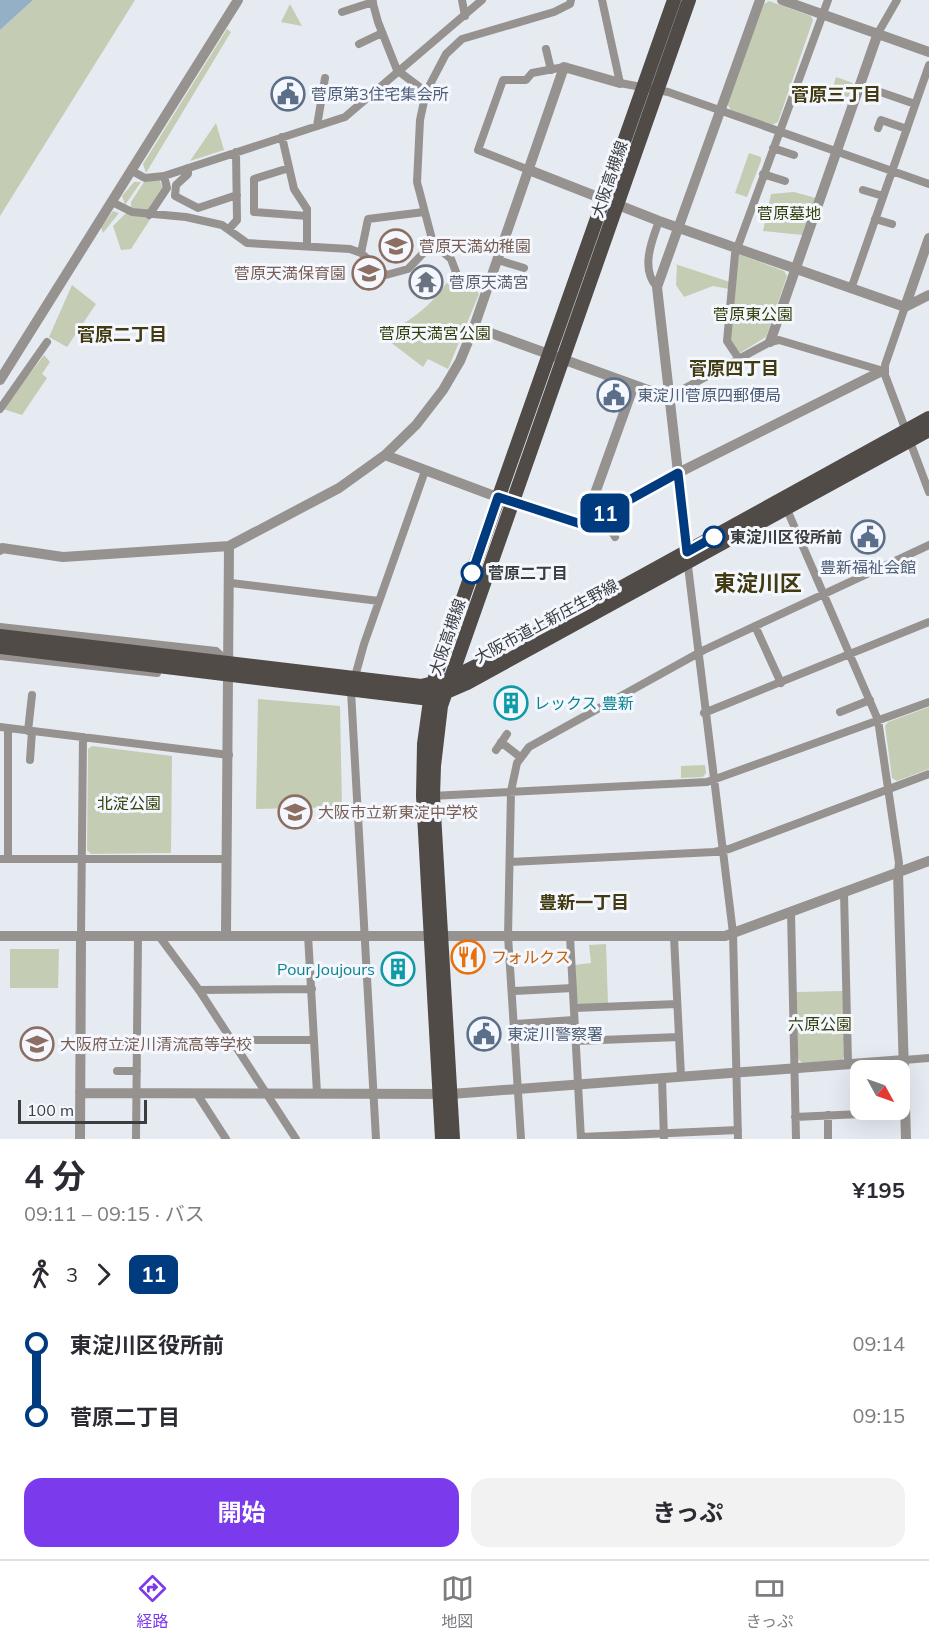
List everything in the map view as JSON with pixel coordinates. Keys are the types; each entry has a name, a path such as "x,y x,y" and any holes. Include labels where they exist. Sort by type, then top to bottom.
{"main road":[{"name":"大阪高槻線","path":"453,1139 445,1094 428,796 436,740 436,693 610,202 643,88 674,0"},
{"name":"大阪高槻線","path":"610,202 658,90 689,0"},
{"name":"大阪市道上新庄生野線","path":"0,647 32,646 436,693 908,436 929,418"},
{"name":"大阪市道上新庄生野線","path":"908,436 929,430"},
{"name":"大阪高槻線","path":"450,679 505,499"},
{"name":"大阪市道上新庄生野線","path":"436,693 450,679 687,557"},
{"name":"大阪市道上新庄生野線","path":"0,636 32,646"},
{"name":"大阪高槻線","path":"442,1139 445,1094"}],"street":[{"path":"0,380 237,0 244,3 247,0"},
{"path":"462,0 465,16"},
{"path":"132,171 145,178 164,176 345,117 482,0"},
{"path":"488,288 459,280 451,259 433,243 417,182 420,120 426,92 446,54 462,39 554,12 570,4 571,0"},
{"path":"602,0 620,83"},
{"path":"570,937 581,1138 738,1135 733,933 705,713 657,287 760,0"},
{"path":"782,0 929,52"},
{"path":"739,359 727,341 737,248 828,0"},
{"path":"770,342 878,33 897,0"},
{"path":"342,12 373,1 382,33 399,72 426,92"},
{"path":"359,44 382,33"},
{"path":"546,49 551,70"},
{"path":"851,289 929,65"},
{"path":"1,548 63,556 229,546 351,481 385,455 416,424 442,390 460,361 498,260 564,67"},
{"path":"929,184 721,110 658,90 620,83 564,67 532,73 526,80 503,80 478,150 610,202 795,270 905,307 929,295"},
{"path":"317,126 325,78"},
{"path":"860,85 915,104"},
{"path":"878,128 881,120 907,129"},
{"path":"282,137 294,189 303,201 307,216 307,246"},
{"path":"773,148 794,155"},
{"path":"229,229 237,220 236,152"},
{"path":"188,168 188,174 176,185 175,196 198,208 237,195"},
{"path":"289,168 254,179 254,212 307,216"},
{"path":"763,174 785,181"},
{"path":"149,214 167,188 164,176"},
{"path":"864,189 883,196"},
{"path":"112,202 132,212 186,217 229,229 247,243 340,247 361,253 386,275 408,269 433,243"},
{"path":"361,253 369,219 424,212"},
{"path":"875,219 892,224"},
{"path":"657,287 651,281 648,252 659,220"},
{"path":"929,238 882,370 929,492"},
{"path":"498,260 524,268"},
{"path":"474,327 663,395 678,392 770,342 779,340 882,370"},
{"path":"0,409 47,342"},
{"path":"385,455 424,471 584,525 678,473 882,370"},
{"path":"584,525 634,385"},
{"path":"376,1139 352,684 424,471"},
{"path":"784,504 878,720 899,863 904,1060 929,1058"},
{"path":"602,515 615,537"},
{"path":"521,1139 514,991 508,936 511,791 515,768 520,757 529,747 698,653 929,545"},
{"path":"226,935 231,583 229,546"},
{"path":"231,583 379,601"},
{"path":"705,713 929,622"},
{"path":"755,626 781,683"},
{"path":"0,627 216,651 228,668"},
{"path":"0,656 217,679 228,668"},
{"path":"30,760 32,695"},
{"path":"840,712 870,700"},
{"path":"428,796 713,781 929,702"},
{"path":"227,859 4,859 4,728 229,755"},
{"path":"507,734 498,746 520,757"},
{"path":"80,1139 83,737"},
{"path":"510,862 722,850 929,774"},
{"path":"0,936 725,936 929,861"},
{"path":"80,1093 445,1094 848,1063 844,892"},
{"path":"790,912 796,1139"},
{"path":"308,935 317,1093"},
{"path":"136,1139 138,936"},
{"path":"159,936 199,990 296,1139"},
{"path":"674,937 681,1076"},
{"path":"514,991 573,988"},
{"path":"199,990 312,989"},
{"path":"574,1008 677,1004"},
{"path":"515,1024 574,1020"},
{"path":"575,1041 679,1036"},
{"path":"232,1040 314,1040"},
{"path":"80,1044 137,1044"},
{"path":"117,1071 137,1071"},
{"path":"662,1078 664,1136"},
{"path":"197,1094 226,1139"},
{"path":"795,1117 850,1114"},
{"path":"828,1115 828,1139"},
{"path":"905,1120 906,1139"}],"green space":[{"path":"33,0 135,0 0,216 0,30"},
{"path":"769,1 811,16 813,20 778,122 772,125 731,110 727,104 764,4"},
{"path":"290,4 302,26 281,22"},
{"path":"227,29 231,32 146,173 143,164"},
{"path":"836,77 853,83 847,102 842,101 841,105 833,102 834,97 830,96"},
{"path":"216,123 224,150 190,161"},
{"path":"749,153 761,157 761,161 747,197 735,193"},
{"path":"159,179 163,188 149,211 131,209 131,202 144,182"},
{"path":"134,182 141,182 125,205 122,196"},
{"name":"菅原墓地","path":"794,192 816,198 803,235 763,231 771,194"},
{"path":"113,211 119,213 103,233 101,227"},
{"path":"127,212 151,218 131,249 121,250 113,226"},
{"path":"606,215 562,340 561,340"},
{"name":"菅原東公園","path":"738,254 784,271 787,276 766,337 740,353 730,340"},
{"path":"672,263 730,282 729,289 713,286 684,297 676,285 677,265"},
{"name":"菅原天満宮公園","path":"453,271 456,282 476,290 479,294 448,369 428,359 423,367 381,335 423,310 440,292"},
{"path":"72,285 96,304 67,347 49,337"},
{"path":"44,355 50,362 42,374 47,378 22,415 3,409"},
{"path":"258,699 340,706 342,807 256,809"},
{"path":"929,707 929,769 897,781 892,778 885,726 888,722"},
{"name":"北淀公園","path":"92,746 172,756 171,853 91,854 87,850 88,749"},
{"path":"705,765 706,773 703,777 681,778 681,766"},
{"path":"606,944 608,1004 580,1005 577,1002 575,965 591,963 589,945"},
{"path":"10,949 59,949 58,988 10,988"},
{"name":"六原公園","path":"843,991 845,1056 842,1060 802,1063 798,1059 796,992"}],"water":[{"path":"0,0 33,0 0,30"}],"bus line":[{"name":"11","path":"472,573 498,497 584,525 678,473 687,552 714,537"}],"place":[{"name":"菅原第3住宅集会所","path":"288,94"},
{"name":"菅原天満幼稚園","path":"396,246"},
{"name":"菅原天満保育園","path":"369,273"},
{"name":"菅原天満宮","path":"426,282"},
{"name":"東淀川菅原四郵便局","path":"614,395"},
{"name":"東淀川区役所前","path":"714,537"},
{"name":"豊新福祉会館","path":"868,537"},
{"name":"菅原二丁目","path":"472,573"},
{"name":"レックス 豊新","path":"511,703"},
{"name":"大阪市立新東淀中学校","path":"295,812"},
{"name":"フォルクス","path":"468,957"},
{"name":"Pour Joujours","path":"398,969"},
{"name":"東淀川警察署","path":"484,1034"},
{"name":"大阪府立淀川清流高等学校","path":"37,1044"}],"district":[{"name":"菅原三丁目","path":"836,94"},
{"name":"菅原二丁目","path":"122,334"},
{"name":"菅原四丁目","path":"734,368"},
{"name":"東淀川区","path":"758,583"},
{"name":"豊新一丁目","path":"584,902"}]}
